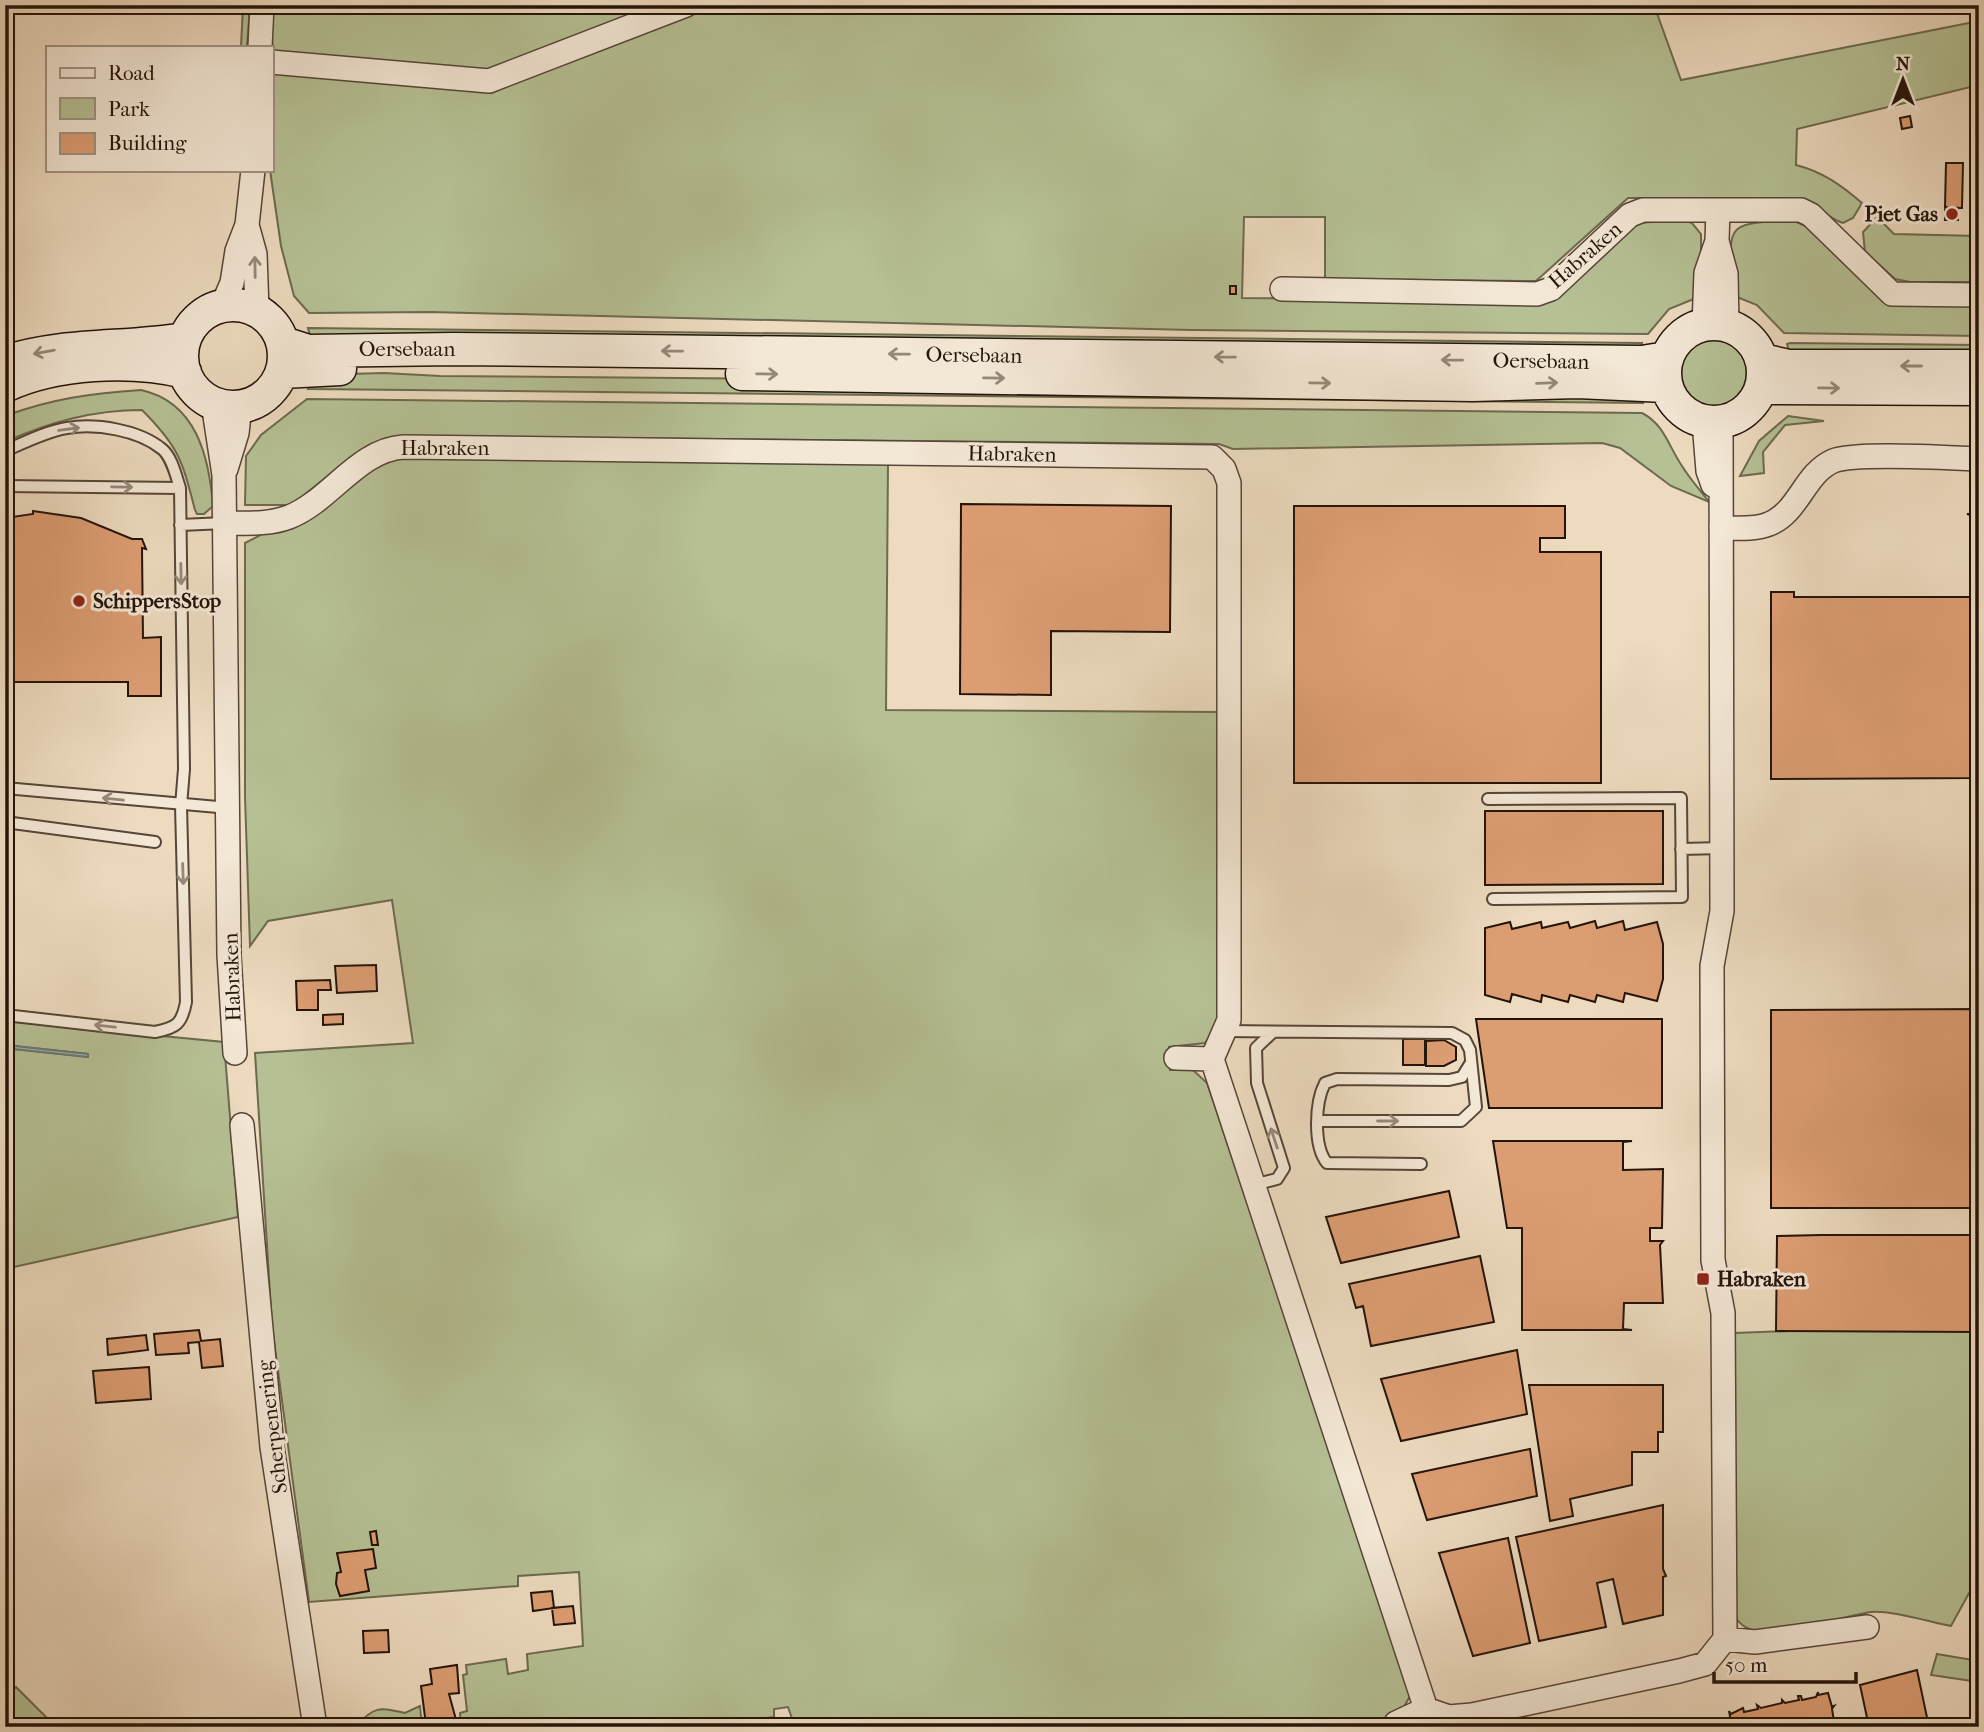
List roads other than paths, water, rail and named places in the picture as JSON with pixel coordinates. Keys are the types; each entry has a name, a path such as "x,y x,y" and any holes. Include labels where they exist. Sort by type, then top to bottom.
{"main road":[{"path":"240,305 257,310 273,324 283,357 274,388 260,400 227,405 195,391 184,373 182,362 185,339 200,318 222,306 240,305"},
{"path":"1715,325 1743,333 1755,345 1761,374 1752,404 1738,416 1713,422 1680,409 1666,372 1681,336 1715,325"},
{"path":"5,362 74,347 134,345 185,339"},
{"name":"Oersebaan","path":"283,357 309,351 441,349 1642,362 1666,372"},
{"path":"5,386 79,366 139,365 184,373"},
{"path":"1761,374 1789,366 1979,366"},
{"path":"1761,374 1979,389"}],"street":[{"path":"260,46 262,5"},
{"path":"273,62 489,81 686,5"},
{"path":"222,306 232,283 237,251 247,225 253,172"},
{"name":"Habraken","path":"1282,289 1537,294 1551,289 1630,215 1643,210 1801,210 1811,215 1892,294 1979,295"},
{"path":"1715,325 1726,274 1717,241 1718,210"},
{"path":"247,225 255,254 257,310"},
{"name":"Habraken","path":"227,405 224,475 229,955 235,1053"},
{"path":"1396,1723 1426,1709 1448,1717 1472,1716 1679,1671 1705,1664 1724,1639 1723,1313 1713,1260 1712,966 1722,911 1720,517 1708,471 1713,422"},
{"name":"Habraken","path":"225,523 261,523 289,517 312,505 377,453 402,447 1212,457 1224,469 1228,483 1229,1020 1212,1059"},
{"path":"1720,517 1769,524 1789,511 1814,475 1834,461 1856,458 1979,459"},
{"path":"1176,1058 1212,1059 1426,1709"},
{"name":"Scherpenering","path":"242,1125 272,1447 315,1727"},
{"path":"1724,1639 1755,1642 1867,1627"}],"lane":[{"path":"5,451 67,428 99,428 135,433 164,450 180,488 184,769 181,806 186,1002 182,1021 172,1029 155,1032 5,1015"},
{"path":"5,486 180,488"},
{"path":"180,525 225,523"},
{"path":"5,788 181,806 229,808"},
{"path":"1488,799 1681,798 1682,897 1493,899"},
{"path":"5,822 155,842"},
{"path":"1681,849 1721,848"},
{"path":"1224,1031 1452,1033 1465,1040 1470,1050 1476,1107 1461,1121 1319,1121"},
{"path":"1253,1185 1277,1178 1284,1167 1257,1083 1256,1048 1273,1032"},
{"path":"1421,1164 1327,1163 1319,1153 1320,1094 1325,1083 1337,1079 1448,1080 1462,1077 1470,1064"}],"water":[{"path":"5,1045 88,1054 88,1057 5,1048"}],"place":[{"name":"Piet Gas","path":"1952,214"},
{"name":"SchippersStop","path":"79,601"},
{"name":"Habraken","path":"1703,1279"}]}
